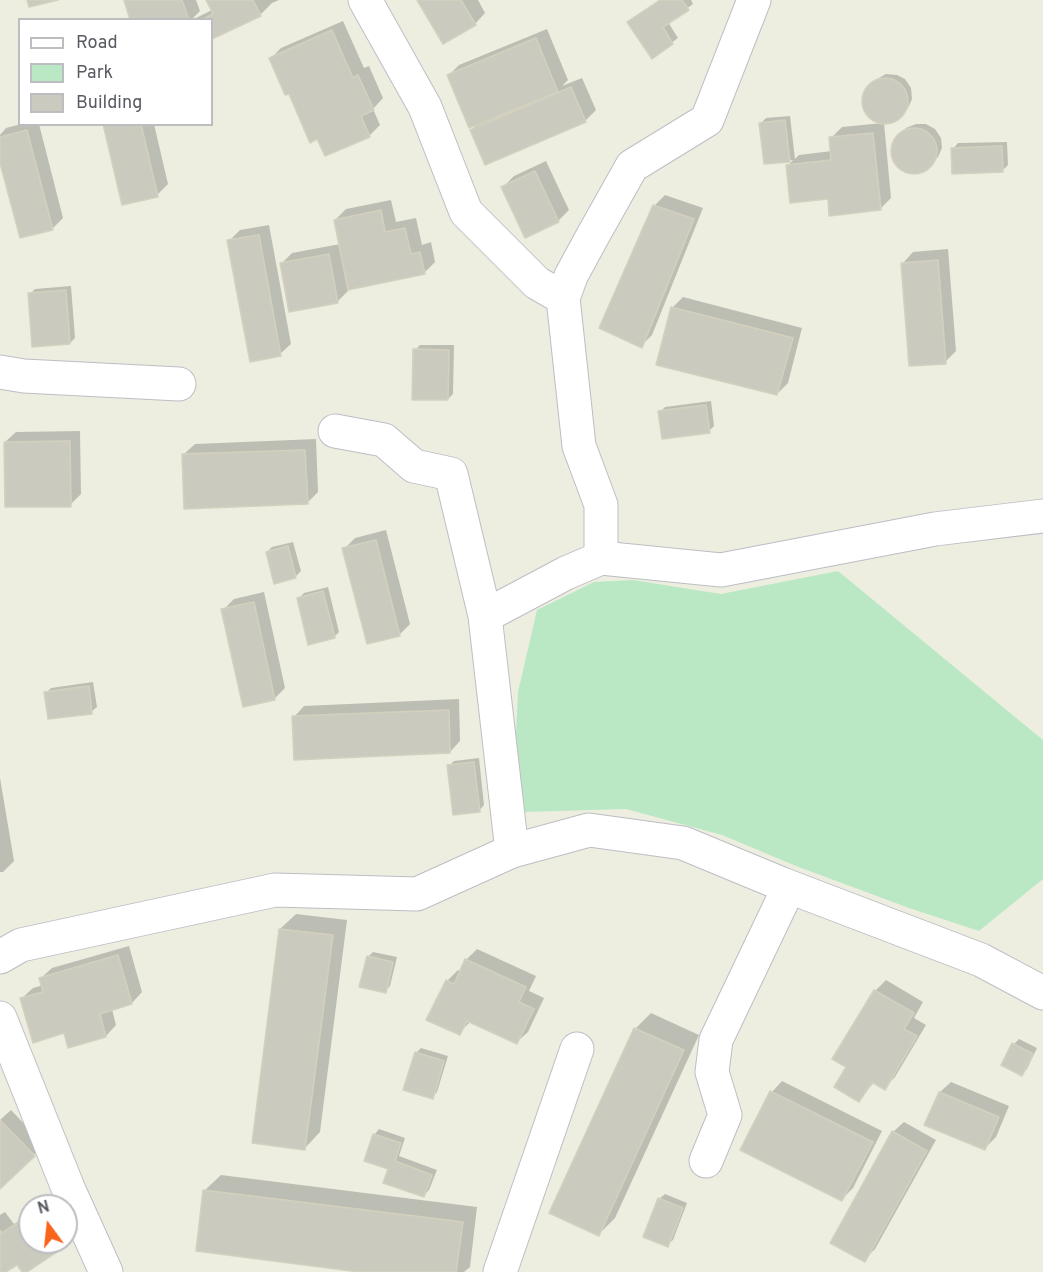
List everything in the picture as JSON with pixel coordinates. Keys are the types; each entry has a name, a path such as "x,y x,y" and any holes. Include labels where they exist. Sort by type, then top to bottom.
{"street":[{"path":"365,0 425,107 466,212 537,283 563,298"},
{"path":"601,558 601,506 579,446 563,298 586,249 632,166 707,120 754,0"},
{"path":"0,372 24,376 179,384"},
{"path":"335,430 384,440 414,466 451,474 485,616 512,851"},
{"path":"485,616 566,573 601,558 721,570 935,529 1043,516"},
{"path":"0,957 21,945 275,890 417,894 512,851 589,830 683,843 789,887 981,960 1043,993"},
{"path":"706,1161 725,1116 712,1072 716,1040 789,887"},
{"path":"0,1018 68,1188 106,1272"},
{"path":"500,1272 577,1049"}],"green space":[{"path":"838,571 1043,740 1043,879 979,931 796,866 722,835 626,809 523,812 515,755 518,692 537,610 594,582 633,580 721,594"}],"building":[{"path":"27,0 58,0 29,7"},
{"path":"124,0 182,0 188,18 129,18"},
{"path":"206,0 253,0 261,16 213,39 213,18 206,18 213,14"},
{"path":"417,0 461,0 476,25 443,44"},
{"path":"660,0 682,0 689,10 663,27 673,44 652,59 627,22"},
{"path":"332,30 353,78 358,75 374,110 361,116 370,137 325,156 317,139 310,143 289,94 285,95 269,58"},
{"path":"536,38 558,92 469,128 447,75"},
{"path":"885,78 901,85 908,101 901,117 885,124 869,117 862,101 869,85"},
{"path":"571,87 586,122 485,165 470,130"},
{"path":"785,120 790,162 764,164 759,123"},
{"path":"103,126 141,126 158,197 122,205"},
{"path":"914,128 930,135 937,151 930,167 914,174 898,167 891,151 898,135"},
{"path":"27,130 53,230 20,238 0,163 0,137"},
{"path":"873,133 881,210 829,216 828,199 790,203 786,165 831,160 829,137"},
{"path":"1002,146 1003,172 952,174 951,148"},
{"path":"535,171 559,222 525,238 501,187"},
{"path":"653,205 694,219 642,348 599,328"},
{"path":"381,210 385,232 405,228 411,254 420,252 425,274 348,290 334,220"},
{"path":"259,235 281,356 250,362 227,240"},
{"path":"329,254 338,303 289,312 280,263"},
{"path":"938,260 946,364 909,366 901,263"},
{"path":"66,290 70,344 32,347 28,293"},
{"path":"671,307 793,338 777,395 656,365"},
{"path":"413,349 449,350 448,400 412,400"},
{"path":"706,405 710,433 662,439 658,411"},
{"path":"70,441 71,507 5,507 4,442"},
{"path":"305,450 308,504 184,509 182,454"},
{"path":"376,540 400,636 367,644 342,548"},
{"path":"288,546 296,578 274,584 266,552"},
{"path":"323,591 335,638 308,645 297,598"},
{"path":"254,602 275,700 243,707 221,609"},
{"path":"89,686 92,714 48,719 44,692"},
{"path":"449,710 450,753 294,760 292,716"},
{"path":"474,762 480,812 453,815 447,765"},
{"path":"279,929 333,935 305,1150 252,1143"},
{"path":"118,955 132,1004 100,1014 106,1037 68,1048 64,1033 33,1043 20,998 43,992 39,978"},
{"path":"367,956 393,962 386,993 359,987"},
{"path":"465,959 526,987 519,1002 534,1009 517,1044 467,1021 460,1035 426,1020 446,980 454,984"},
{"path":"874,990 914,1013 904,1029 917,1036 885,1090 872,1082 859,1102 834,1087 846,1067 832,1059"},
{"path":"634,1028 684,1050 599,1236 549,1213"},
{"path":"1012,1043 1033,1054 1022,1076 1001,1065"},
{"path":"415,1052 444,1061 433,1099 403,1090"},
{"path":"770,1091 873,1142 842,1201 740,1150"},
{"path":"939,1092 999,1117 985,1150 924,1125"},
{"path":"0,1120 35,1156 0,1189"},
{"path":"892,1131 927,1151 865,1262 830,1243"},
{"path":"373,1134 401,1143 395,1161 432,1175 424,1197 383,1183 388,1169 364,1161"},
{"path":"203,1190 463,1222 456,1272 359,1272 196,1251"},
{"path":"658,1198 683,1208 668,1247 643,1237"},
{"path":"18,1223 18,1254 54,1254 27,1272 22,1272 17,1265 6,1272 0,1272 0,1230 2,1233"}]}
